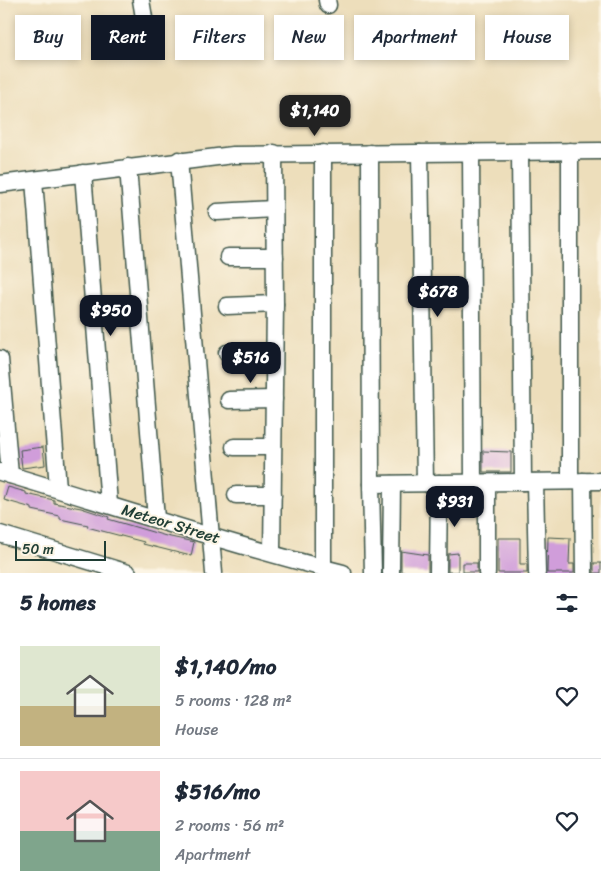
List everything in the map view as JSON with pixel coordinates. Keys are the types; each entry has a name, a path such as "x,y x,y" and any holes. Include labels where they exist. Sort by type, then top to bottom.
{"street":[{"path":"141,0 144,15"},
{"path":"0,184 233,154 601,151"},
{"path":"323,152 323,568"},
{"path":"471,152 480,483 487,573"},
{"path":"520,152 529,482 537,573"},
{"path":"570,152 577,481 584,573"},
{"path":"272,553 275,304 274,153"},
{"path":"370,153 373,573"},
{"path":"420,153 432,483 438,573"},
{"path":"178,160 214,573"},
{"path":"128,167 156,519"},
{"path":"83,173 109,504"},
{"path":"34,180 58,488"},
{"path":"216,212 274,209"},
{"path":"228,257 274,257"},
{"path":"227,306 275,304"},
{"path":"227,353 274,352"},
{"path":"0,359 5,473"},
{"path":"229,400 274,398"},
{"path":"234,447 273,447"},
{"name":"Meteor Street","path":"5,473 211,536 343,573"},
{"path":"371,484 601,480"},
{"path":"391,573 392,484"},
{"path":"236,495 274,495"},
{"path":"0,534 128,573"}],"building":[{"path":"43,447 45,465 22,468 20,450"},
{"path":"483,451 511,452 511,472 483,472"},
{"path":"8,487 26,492 26,494 54,500 54,503 81,508 109,517 108,519 194,542 191,556 143,544 144,542 87,527 88,525 60,519 60,516 32,510 32,508 4,500"},
{"path":"548,537 570,538 569,564 574,564 574,573 547,573"},
{"path":"498,538 520,538 520,564 527,564 527,573 498,573"},
{"path":"401,551 428,555 428,573 401,572"},
{"path":"458,553 458,572 448,572 448,554"},
{"path":"463,563 477,563 477,572 463,572"},
{"path":"594,563 601,563 601,573 594,573"}]}
